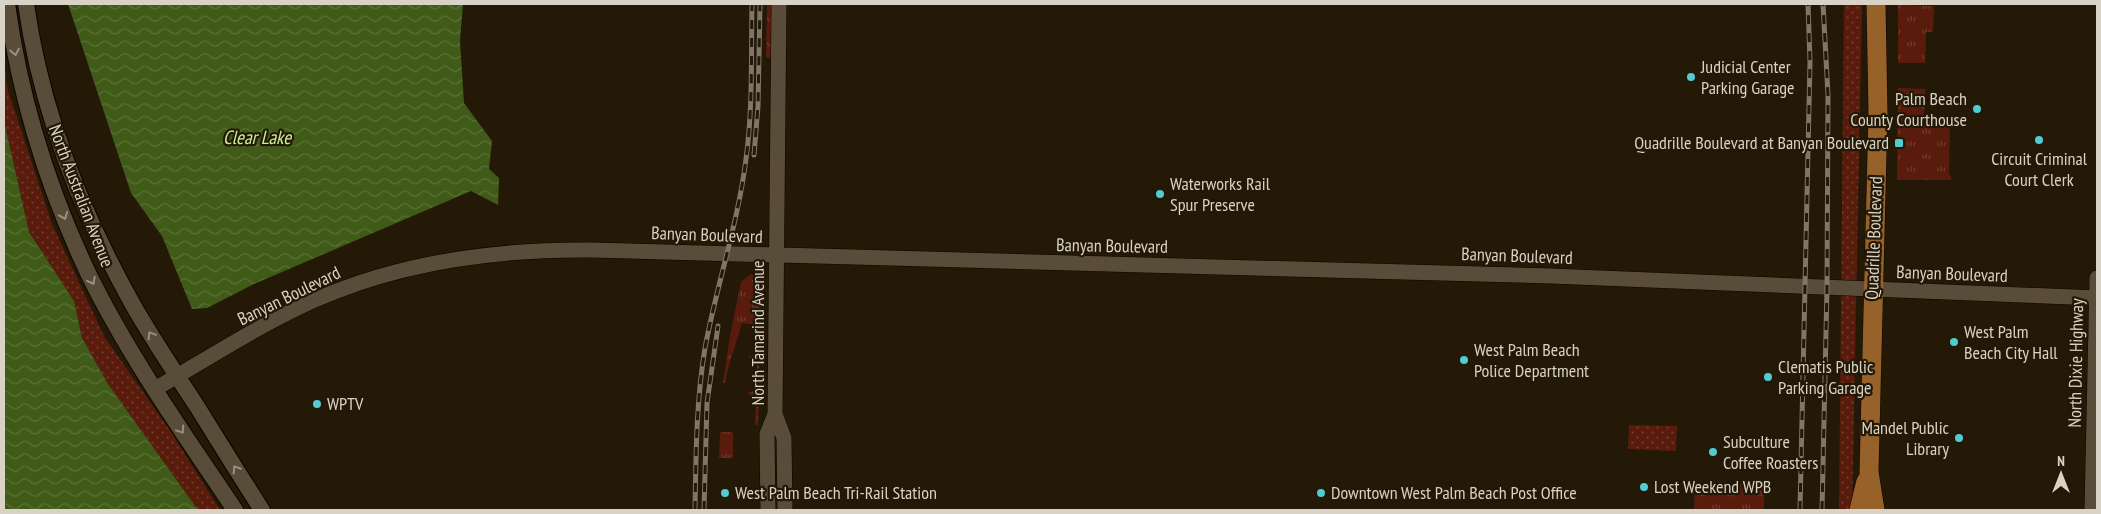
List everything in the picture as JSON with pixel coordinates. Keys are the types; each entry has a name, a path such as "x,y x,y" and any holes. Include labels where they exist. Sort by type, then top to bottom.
{"main road":[{"name":"North Australian Avenue","path":"7,4 26,106 40,154 90,276 132,354 235,510"},
{"name":"North Australian Avenue","path":"26,4 48,107 78,190 112,265 134,306 262,510"},
{"name":"Quadrille Boulevard","path":"1874,510 1868,472 1878,90 1876,4"},
{"name":"Quadrille Boulevard","path":"1859,510 1868,472"}],"street":[{"name":"North Tamarind Avenue","path":"779,4 776,414 784,438 785,510"},
{"name":"Banyan Boulevard","path":"155,389 314,300 389,274 462,257 523,251 564,250 1542,276 2097,298"},
{"name":"North Dixie Highway","path":"2092,510 2097,278"},
{"path":"768,510 767,434 776,414"},
{"path":"768,445 774,452 784,483"}],"green space":[{"path":"767,4 773,4 772,59 766,57"},
{"path":"1844,4 1862,4 1852,510 1839,510"},
{"path":"1898,5 1934,6 1933,32 1926,32 1925,63 1898,63"},
{"path":"4,58 7,87 52,224 104,336 171,432 220,510 198,510 108,384 82,338 74,301 29,232 4,121"},
{"path":"1898,88 1925,89 1924,121 1950,121 1949,175 1951,180 1897,180"},
{"path":"751,274 758,281 756,286 758,291 758,325 742,323 725,383 723,383 741,282"},
{"path":"759,283 761,290 758,426 755,424 757,395 749,395 748,392 757,391 757,359 749,358 748,356 757,355 758,291 756,286"},
{"path":"1629,425 1677,426 1676,451 1628,449"},
{"path":"720,432 733,432 733,458 719,458"},
{"path":"1695,483 1764,485 1764,510 1694,510"}],"water":[{"name":"Clear Lake","path":"68,4 463,4 460,41 464,103 492,141 489,169 499,178 498,205 471,191 254,284 207,308 192,309 162,236 131,193"},
{"path":"4,121 29,232 74,301 82,338 108,384 198,510 4,510"}],"railway":[{"path":"695,510 697,429 702,368 710,324 738,207 748,140 751,101 752,4"},
{"path":"754,155 758,106 760,4"},
{"path":"1800,510 1810,62 1808,4"},
{"path":"1822,510 1827,288 1828,95 1823,4"},
{"path":"704,510 707,403 718,326"}],"place":[{"name":"Judicial Center Parking Garage","path":"1691,77"},
{"name":"Palm Beach County Courthouse","path":"1977,109"},
{"name":"Circuit Criminal Court Clerk","path":"2039,140"},
{"name":"Quadrille Boulevard at Banyan Boulevard","path":"1899,143"},
{"name":"Waterworks Rail Spur Preserve","path":"1160,194"},
{"name":"West Palm Beach City Hall","path":"1954,342"},
{"name":"West Palm Beach Police Department","path":"1464,360"},
{"name":"Clematis Public Parking Garage","path":"1768,377"},
{"name":"WPTV","path":"317,404"},
{"name":"Mandel Public Library","path":"1959,438"},
{"name":"Subculture Coffee Roasters","path":"1713,452"},
{"name":"Lost Weekend WPB","path":"1644,487"},
{"name":"West Palm Beach Tri-Rail Station","path":"725,493"},
{"name":"Downtown West Palm Beach Post Office","path":"1321,493"}]}
